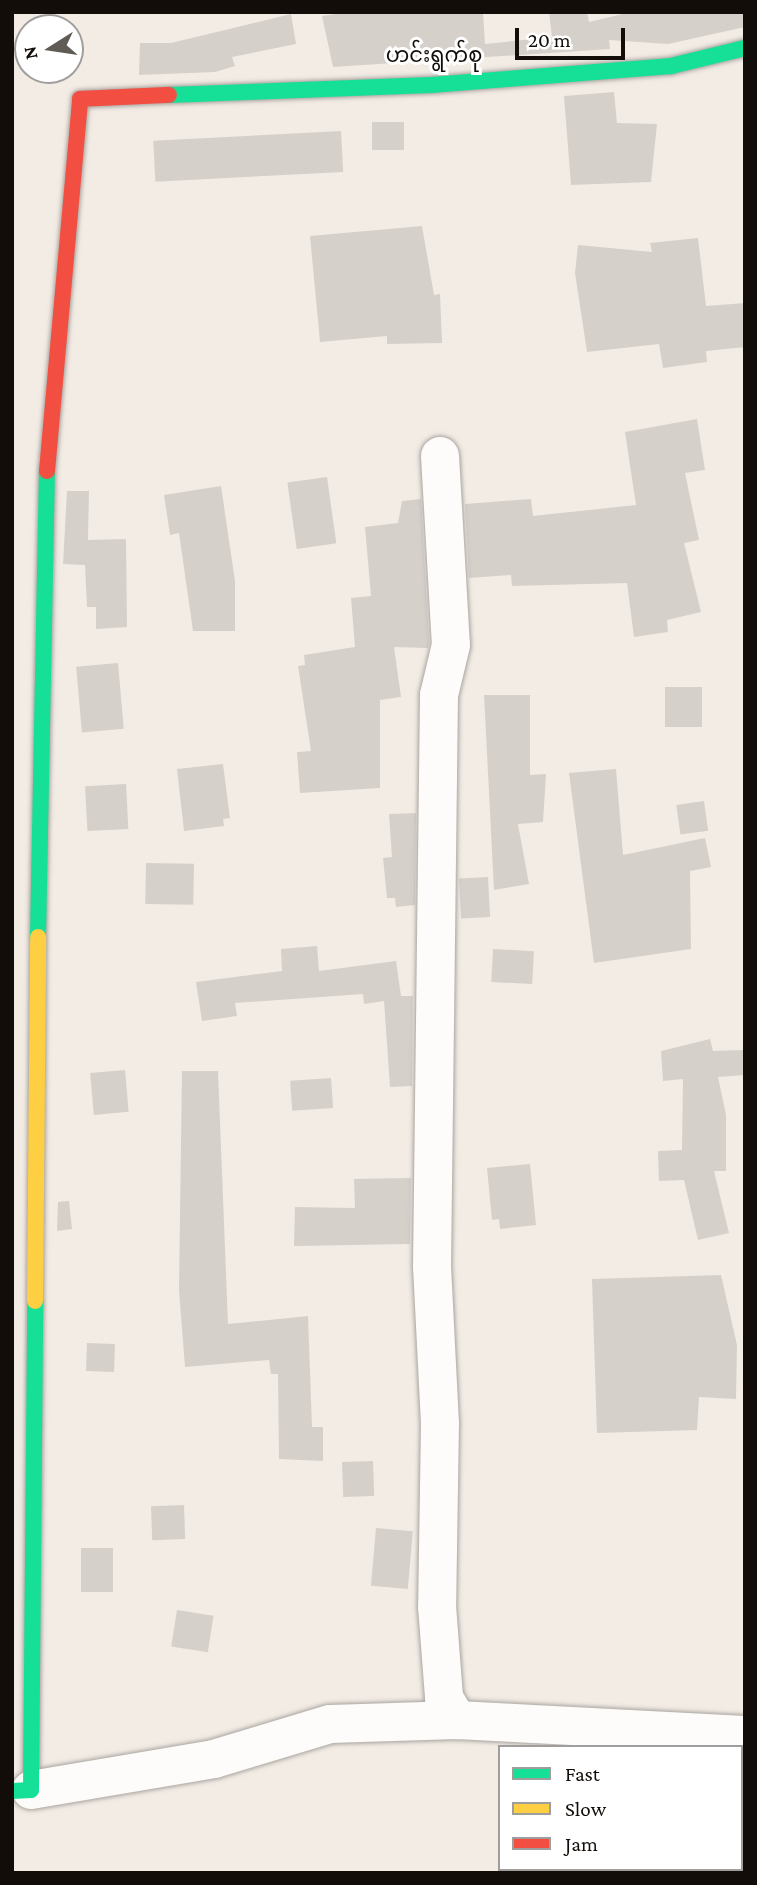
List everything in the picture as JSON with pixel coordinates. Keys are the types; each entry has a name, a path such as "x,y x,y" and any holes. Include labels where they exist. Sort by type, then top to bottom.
{"street":[{"path":"745,48 671,66 431,85 80,99 41,540 22,1790 214,1759 330,1724 457,1720 745,1735"},
{"path":"440,456 451,645 439,695 432,1266 440,1423 438,1606 444,1698 457,1720"}],"building":[{"path":"350,12 483,12 485,44 552,37 549,12 587,12 589,22 631,12 745,12 745,27 668,44 609,40 610,49 333,67 322,16"},
{"path":"291,14 296,44 232,57 235,66 215,72 139,75 140,43 171,43"},
{"path":"614,92 617,123 657,124 651,182 571,185 564,96"},
{"path":"372,122 404,122 404,150 372,150"},
{"path":"341,131 343,172 155,182 153,141"},
{"path":"422,226 434,295 440,294 442,343 387,344 387,336 320,342 310,236"},
{"path":"698,238 706,306 745,303 745,347 706,351 707,362 663,368 659,344 587,352 575,273 578,245 652,252 650,243"},
{"path":"697,419 705,470 685,473 699,540 684,543 701,612 667,620 668,632 634,637 627,583 512,586 511,575 469,578 465,504 531,499 533,516 636,505 625,432"},
{"path":"327,477 336,543 297,549 287,483"},
{"path":"221,486 235,581 235,631 193,631 179,533 170,535 164,495"},
{"path":"67,491 89,491 88,540 126,539 127,627 96,629 96,607 87,607 85,565 63,564"},
{"path":"421,499 429,643 428,648 394,647 401,697 380,700 380,788 300,793 297,752 311,751 298,666 305,665 304,655 355,647 351,598 371,596 365,527 398,523 402,501"},
{"path":"118,663 124,729 82,732 76,667"},
{"path":"665,687 702,687 702,727 665,727"},
{"path":"484,695 530,695 530,775 546,774 543,822 518,824 529,884 494,890"},
{"path":"223,764 230,818 223,819 224,826 184,831 177,769"},
{"path":"616,769 623,855 705,838 711,867 690,871 691,949 594,963 569,773"},
{"path":"126,784 128,829 87,831 85,786"},
{"path":"704,801 708,831 680,835 676,805"},
{"path":"416,813 415,905 396,907 395,898 387,898 383,858 392,857 389,814"},
{"path":"146,863 194,864 193,905 145,904"},
{"path":"488,877 490,917 461,918 459,879"},
{"path":"317,946 319,971 396,961 401,996 413,996 412,1086 390,1087 384,1001 364,1004 363,994 235,1003 237,1016 202,1021 196,982 282,971 281,949"},
{"path":"493,949 534,951 532,984 491,982"},
{"path":"710,1039 713,1051 745,1050 745,1075 718,1077 726,1115 726,1171 714,1171 729,1233 698,1240 684,1180 659,1181 658,1151 682,1150 683,1079 663,1081 661,1051"},
{"path":"125,1070 129,1112 94,1115 90,1073"},
{"path":"182,1071 218,1071 228,1324 308,1316 312,1427 323,1427 323,1461 279,1459 278,1374 271,1374 269,1360 185,1367 179,1290"},
{"path":"331,1078 333,1108 292,1111 290,1081"},
{"path":"530,1164 536,1225 500,1229 499,1219 492,1220 487,1168"},
{"path":"411,1178 410,1244 294,1246 295,1207 355,1208 354,1179"},
{"path":"69,1201 72,1229 57,1231 58,1202"},
{"path":"721,1275 737,1345 736,1399 699,1397 697,1430 597,1433 592,1279"},
{"path":"87,1343 115,1344 114,1372 86,1371"},
{"path":"373,1461 374,1496 343,1497 342,1462"},
{"path":"184,1505 185,1539 152,1540 151,1506"},
{"path":"376,1528 413,1531 408,1589 371,1586"},
{"path":"81,1548 113,1548 113,1592 81,1592"},
{"path":"177,1610 214,1616 208,1652 171,1647"}],"traffic: fast":[{"path":"169,95 431,85 671,66 745,48"},
{"path":"38,937 47,471"},
{"path":"12,1791 31,1790 35,1301"}],"traffic: slow":[{"path":"35,1301 38,937"}],"traffic: jam":[{"path":"47,471 80,99 169,95"}],"district":[{"name":"ဟင်းရွက်စု","path":"434,55"}]}
